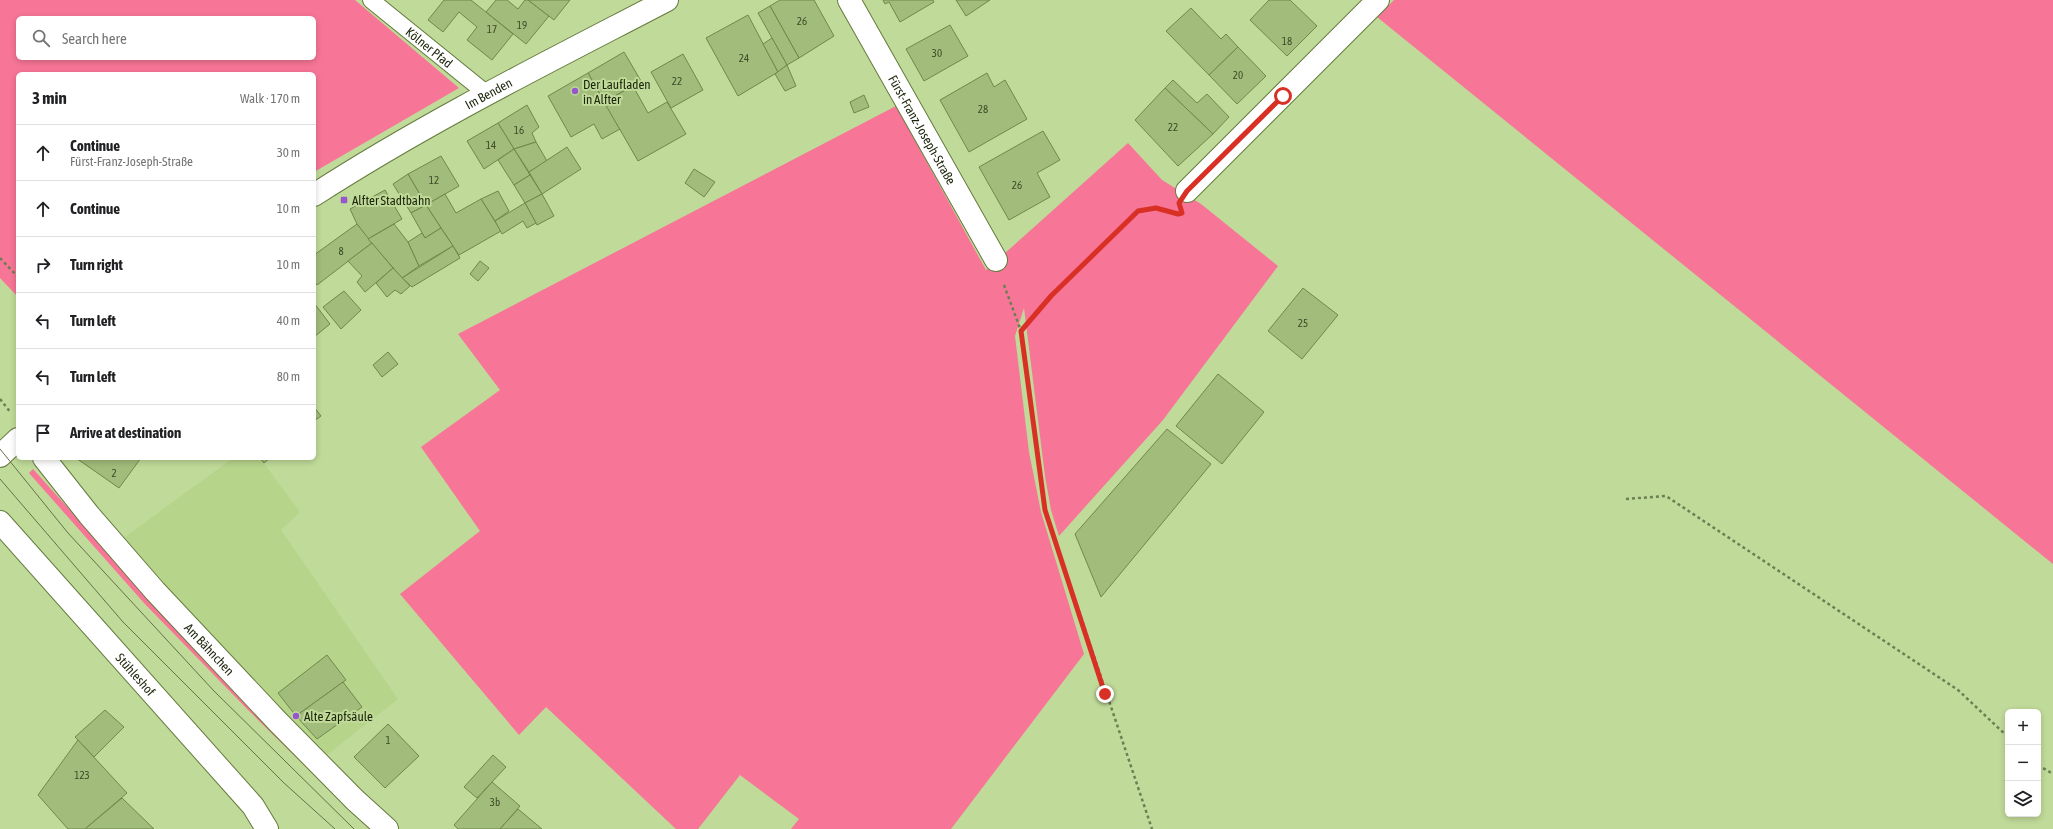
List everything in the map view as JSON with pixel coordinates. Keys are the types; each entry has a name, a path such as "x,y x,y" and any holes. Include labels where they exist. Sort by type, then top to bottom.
{"street":[{"name":"Im Benden","path":"316,194 362,164 487,94 667,0"},
{"name":"Fürst-Franz-Joseph-Straße","path":"849,0 996,260"},
{"path":"1187,191 1378,0"},
{"path":"0,456 16,441"},
{"name":"Am Bähnchen","path":"46,460 89,515 155,591 278,722 355,800 387,829"},
{"name":"Stühleshof","path":"0,522 253,806 267,829"}],"lane":[{"name":"Kölner Pfad","path":"371,0 487,94"}],"path":[{"path":"1021,331 1051,296 1138,211 1156,208 1178,214 1182,213 1179,203 1187,191"},
{"path":"0,258 16,275"},
{"path":"996,260 1021,331 1045,510 1152,829"},
{"path":"1,401 15,417"},
{"path":"1626,499 1666,496 1958,690 2005,733"},
{"path":"2041,766 2053,774"}],"shaded area":[{"path":"0,0 355,0 459,88 316,171 316,72 16,72 16,295 0,278"},
{"path":"1394,0 2053,0 2053,564 1377,17"},
{"path":"896,106 986,270 1128,143 1162,180 1201,204 1278,266 1163,420 1059,536 1051,510 1045,476 1024,308 1015,336 1029,452 1041,512 1084,654 951,829 791,829 799,819 740,775 698,829 676,829 546,707 519,735 400,594 480,531 421,447 500,390 458,334"},
{"path":"230,460 261,460 300,512 281,530 398,699 318,762 114,545"},
{"path":"33,469 149,598 374,829 369,829 247,709 144,603 29,473"}],"building":[{"path":"444,0 471,0 513,34 492,60 467,40 477,27 459,12 443,32 428,20"},
{"path":"496,0 507,0 518,9 525,0 528,0 549,16 526,44 486,12"},
{"path":"528,0 570,0 554,20"},
{"path":"780,0 814,0 834,36 799,58 770,6"},
{"path":"883,0 933,0 934,2 900,22 889,2 885,4"},
{"path":"956,0 990,0 966,16"},
{"path":"1269,0 1290,0 1317,26 1287,56 1250,20"},
{"path":"770,6 799,58 787,65 758,13"},
{"path":"1191,8 1221,39 1226,34 1238,47 1209,75 1166,31"},
{"path":"748,15 778,72 738,96 706,38"},
{"path":"950,25 968,56 924,81 906,49"},
{"path":"772,38 787,65 778,72 763,44"},
{"path":"1238,47 1266,76 1237,104 1209,75"},
{"path":"624,52 641,81 604,102 588,73"},
{"path":"683,54 703,90 671,108 651,72"},
{"path":"787,65 796,86 785,91 775,74"},
{"path":"588,73 620,129 602,139 594,124 571,137 548,96"},
{"path":"987,73 994,87 1005,80 1027,119 969,152 940,100"},
{"path":"1173,80 1197,103 1207,94 1229,117 1213,134 1165,88"},
{"path":"633,86 648,113 667,102 686,134 638,161 604,102"},
{"path":"1165,88 1213,134 1178,166 1135,120"},
{"path":"864,95 869,107 854,113 850,102"},
{"path":"527,105 539,127 532,133 536,142 514,149 498,123"},
{"path":"498,123 514,149 484,169 467,141"},
{"path":"1043,131 1060,160 1037,173 1050,197 1009,220 979,167"},
{"path":"536,142 547,161 529,172 514,149"},
{"path":"567,147 581,169 542,194 529,172"},
{"path":"514,149 530,175 514,185 498,160"},
{"path":"441,156 459,186 426,205 408,174"},
{"path":"694,169 715,182 704,197 685,183"},
{"path":"408,174 426,205 411,213 393,184"},
{"path":"530,175 542,194 525,203 514,185"},
{"path":"385,190 402,219 368,239 357,224 350,209"},
{"path":"498,191 509,211 495,221 481,199"},
{"path":"445,194 456,213 481,199 501,231 459,255 426,205"},
{"path":"542,194 554,216 537,225 525,203"},
{"path":"525,203 536,223 527,228 523,221 502,234 495,221"},
{"path":"426,205 441,228 425,238 411,213"},
{"path":"357,224 372,243 317,285 316,254"},
{"path":"394,224 408,242 419,266 402,278 368,239"},
{"path":"441,228 453,246 419,266 408,242 422,233 425,238"},
{"path":"372,243 393,268 365,292 357,282 362,276 348,261"},
{"path":"453,246 460,258 412,287 402,278"},
{"path":"480,261 489,268 478,281 470,274"},
{"path":"393,268 410,286 401,294 395,290 387,297 376,283"},
{"path":"1303,288 1338,315 1302,359 1268,331"},
{"path":"344,291 361,310 341,329 323,307"},
{"path":"316,306 330,324 316,335"},
{"path":"388,352 398,364 382,377 373,365"},
{"path":"1218,374 1264,412 1222,464 1176,426"},
{"path":"316,410 321,416 316,420"},
{"path":"1167,429 1211,464 1101,597 1075,534"},
{"path":"79,460 140,460 119,488"},
{"path":"327,655 346,680 296,716 278,693"},
{"path":"343,682 362,707 317,739 296,716"},
{"path":"105,710 124,727 94,757 75,737"},
{"path":"388,724 419,756 385,788 354,757"},
{"path":"78,740 127,793 85,829 68,829 38,795"},
{"path":"493,755 506,767 477,798 464,787"},
{"path":"492,782 520,806 500,829 458,829 454,825"},
{"path":"122,798 154,829 85,829"},
{"path":"518,809 542,829 500,829"}],"tram line":[{"path":"0,449 68,533 214,691 354,829"},
{"path":"0,479 123,622 284,783 335,829"}],"place":[{"name":"Der Laufladen in Alfter","path":"575,91"},
{"name":"Alfter Stadtbahn","path":"344,200"},
{"name":"Alte Zapfsäule","path":"296,716"}],"route":[{"path":"1105,694 1045,510 1021,331 1051,296 1138,211 1156,208 1178,214 1182,213 1179,203 1187,191 1283,96"}]}
